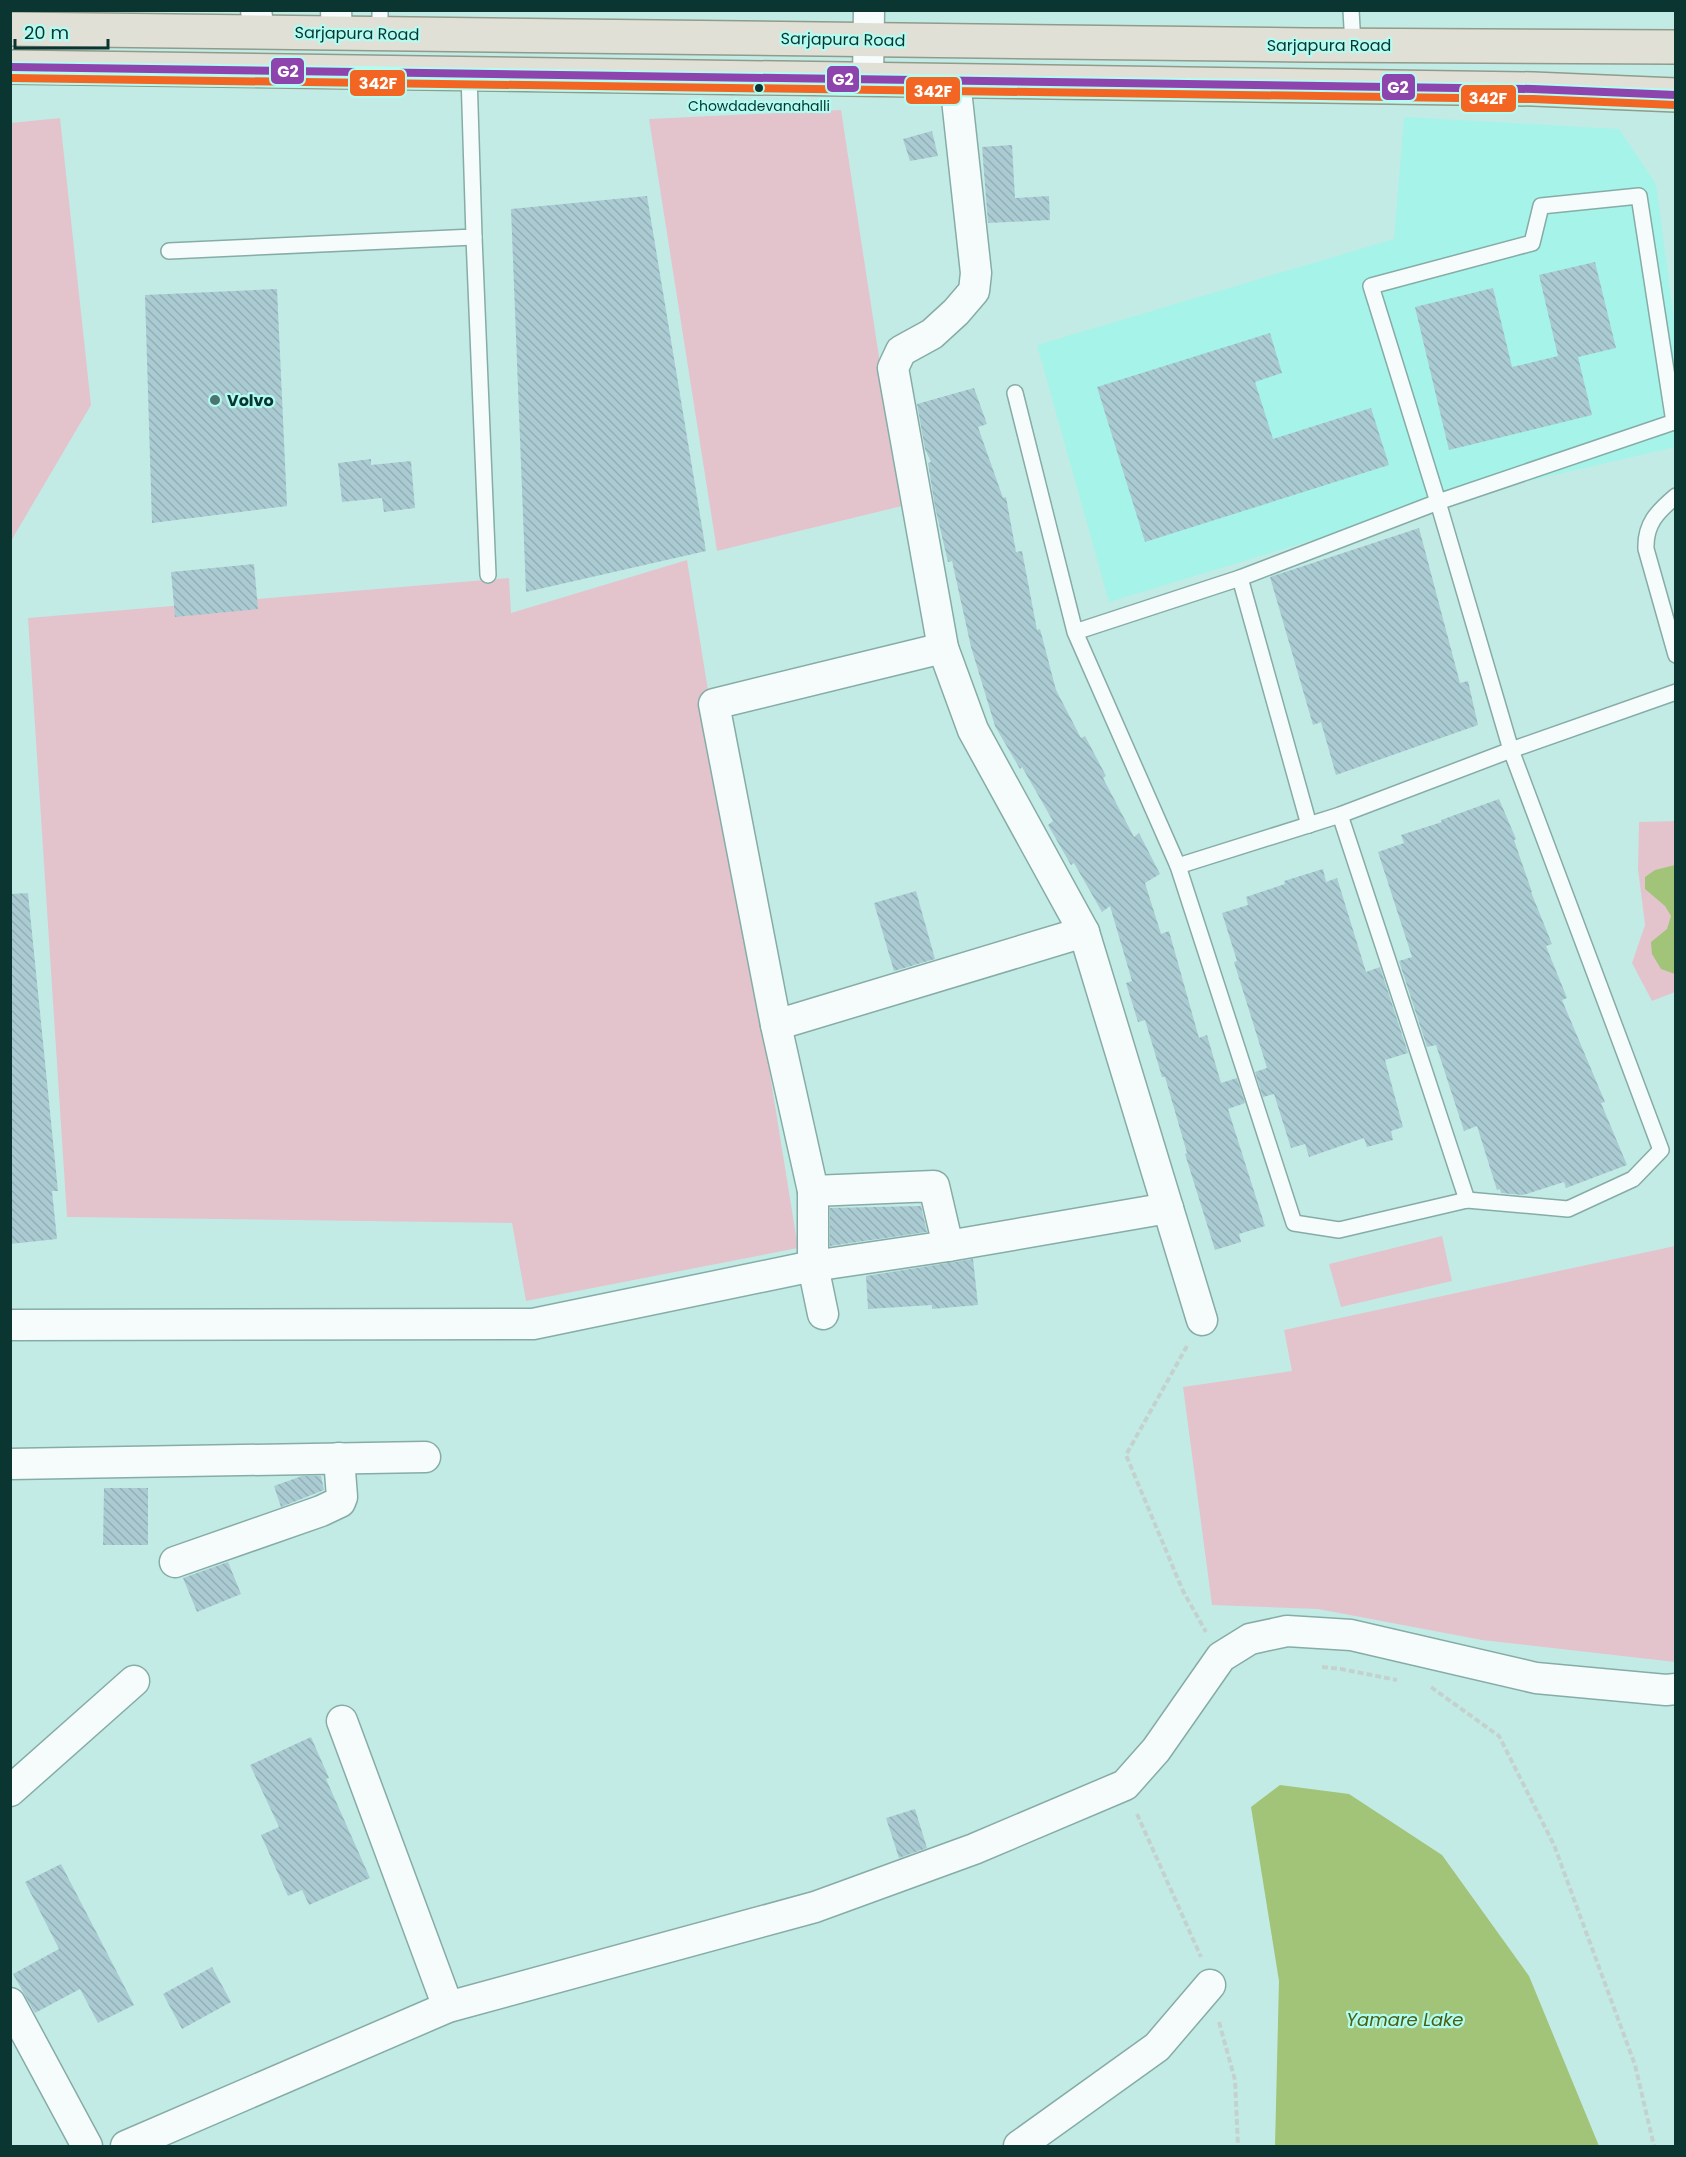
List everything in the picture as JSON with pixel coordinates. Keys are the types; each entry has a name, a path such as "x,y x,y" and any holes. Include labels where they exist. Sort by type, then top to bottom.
{"main road":[{"name":"Sarjapura Road","path":"20,23 258,21 868,25 1353,45 1676,47"},
{"path":"10,67 1533,89 1676,95"}],"street":[{"path":"868,25 868,80"},
{"path":"955,81 976,273 974,291 932,334 901,351 893,368 943,648 973,730 1084,932 1202,1320"},
{"path":"823,1314 813,1266 813,1191 776,1024 714,704 943,648"},
{"path":"776,1024 1084,932"},
{"path":"813,1191 934,1186 948,1246"},
{"path":"10,1325 533,1324 813,1266 948,1246 1168,1208"},
{"path":"10,1464 425,1457"},
{"path":"175,1562 321,1511 340,1502 342,1497 339,1458"},
{"path":"126,2146 177,2137 448,2007 816,1907 974,1849 1125,1785 1156,1750 1221,1657 1250,1639 1287,1631 1351,1635 1536,1678 1676,1689"},
{"path":"10,1791 134,1681"},
{"path":"342,1721 448,2007"},
{"path":"1019,2146 1157,2047 1210,1985"},
{"path":"10,2003 87,2146"}],"lane":[{"path":"1351,10 1353,45"},
{"path":"468,74 488,575"},
{"path":"1015,393 1075,632 1178,866 1294,1223 1340,1230 1467,1200 1568,1209 1633,1179 1668,1151 1511,750 1438,502 1371,286 1532,243 1540,206 1639,196 1674,422 1438,502 1240,578 1075,632"},
{"path":"170,251 474,237"},
{"path":"1676,496 1650,523 1646,535 1646,549 1676,655"},
{"path":"1240,578 1310,825"},
{"path":"1178,866 1340,815 1511,750 1676,692"},
{"path":"1340,815 1467,1200"}],"path":[{"path":"1202,1320 1126,1455 1183,1591 1221,1657"},
{"path":"1319,1666 1397,1680"},
{"path":"1420,1685 1431,1687 1499,1736 1554,1845 1635,2065 1654,2146"}],"shaded area":[{"path":"841,110 902,506 717,551 649,119"},
{"path":"1404,117 1619,129 1656,184 1675,327 1675,447 1438,502 1109,602 1037,345 1394,239"},
{"path":"60,118 91,405 11,541 11,123"},
{"path":"687,560 798,1248 526,1301 512,1223 67,1217 28,618 509,578 511,613"},
{"path":"1675,821 1675,992 1652,1001 1632,963 1645,925 1638,869 1639,822"},
{"path":"1442,1236 1452,1281 1341,1307 1329,1264"},
{"path":"1675,1246 1675,1662 1482,1640 1318,1609 1212,1605 1183,1387 1292,1371 1284,1330"}],"water":[{"path":"1676,865 1675,974 1661,969 1652,954 1651,942 1667,929 1671,916 1665,906 1645,889 1645,877 1655,870"},
{"name":"Yamare Lake","path":"1280,1785 1349,1794 1442,1855 1529,1976 1599,2146 1275,2146 1279,1981 1251,1807"}],"building":[{"path":"932,131 938,156 910,161 903,139"},
{"path":"1012,145 1015,198 1049,196 1050,220 988,223 982,147"},
{"path":"647,196 706,551 526,592 511,209"},
{"path":"1595,262 1616,348 1578,357 1592,415 1449,450 1415,307 1493,288 1512,367 1558,356 1539,275"},
{"name":"Volvo","path":"277,289 287,506 152,523 145,295"},
{"path":"1270,333 1282,373 1255,382 1273,439 1371,408 1389,465 1145,542 1097,387"},
{"path":"974,388 987,424 978,427 1003,498 1006,497 1016,552 1022,551 1037,630 1040,629 1056,690 1081,738 1085,736 1106,776 1103,778 1134,837 1139,833 1160,874 1145,883 1161,934 1169,931 1199,1038 1207,1035 1221,1083 1237,1078 1245,1103 1228,1109 1265,1226 1239,1234 1241,1242 1215,1250 1185,1154 1187,1153 1165,1077 1162,1077 1145,1020 1138,1022 1126,983 1132,981 1110,906 1102,912 1074,863 1071,865 1048,825 1053,821 995,726 971,647 952,561 948,562 935,507 928,463 931,462 925,449 917,404"},
{"path":"371,459 371,465 411,461 415,508 384,512 382,498 342,502 338,463"},
{"path":"1419,528 1460,683 1468,681 1478,725 1336,775 1321,722 1313,725 1270,577"},
{"path":"254,564 258,609 175,617 171,572"},
{"path":"1499,799 1516,839 1514,840 1531,892 1552,944 1546,946 1567,998 1562,1000 1605,1102 1601,1103 1627,1165 1566,1188 1564,1182 1523,1195 1501,1193 1500,1189 1497,1190 1477,1126 1464,1131 1436,1045 1427,1047 1399,961 1412,957 1378,852 1404,843 1401,835 1442,822 1441,820"},
{"path":"1323,869 1326,882 1337,878 1366,972 1380,967 1408,1053 1385,1060 1403,1127 1391,1131 1393,1140 1367,1147 1364,1138 1309,1157 1305,1144 1291,1148 1274,1094 1263,1097 1255,1072 1267,1068 1234,962 1237,961 1222,913 1248,905 1246,897 1285,884 1284,881"},
{"path":"916,891 935,959 894,971 874,903"},
{"path":"28,893 58,1191 52,1191 57,1239 10,1244 10,894"},
{"path":"921,1206 927,1232 830,1246 830,1208"},
{"path":"973,1259 978,1305 932,1309 932,1305 868,1309 866,1276"},
{"path":"302,1476 321,1476 324,1490 281,1507 274,1486"},
{"path":"104,1488 148,1488 148,1545 103,1545"},
{"path":"228,1562 241,1594 197,1612 183,1578"},
{"path":"311,1737 329,1778 326,1779 370,1878 309,1905 302,1890 288,1896 261,1835 279,1827 250,1765"},
{"path":"915,1809 927,1848 899,1858 886,1818"},
{"path":"61,1864 134,2005 98,2023 80,1989 35,2013 13,1974 59,1949 25,1882"},
{"path":"212,1967 231,2002 182,2029 163,1994"}],"transit line":[{"name":"G2","path":"10,67 1533,89 1676,95"},
{"name":"342F","path":"10,78 1533,99 1676,105"}],"place":[{"name":"Chowdadevanahalli","path":"759,88"},
{"name":"Volvo","path":"215,400"}]}
